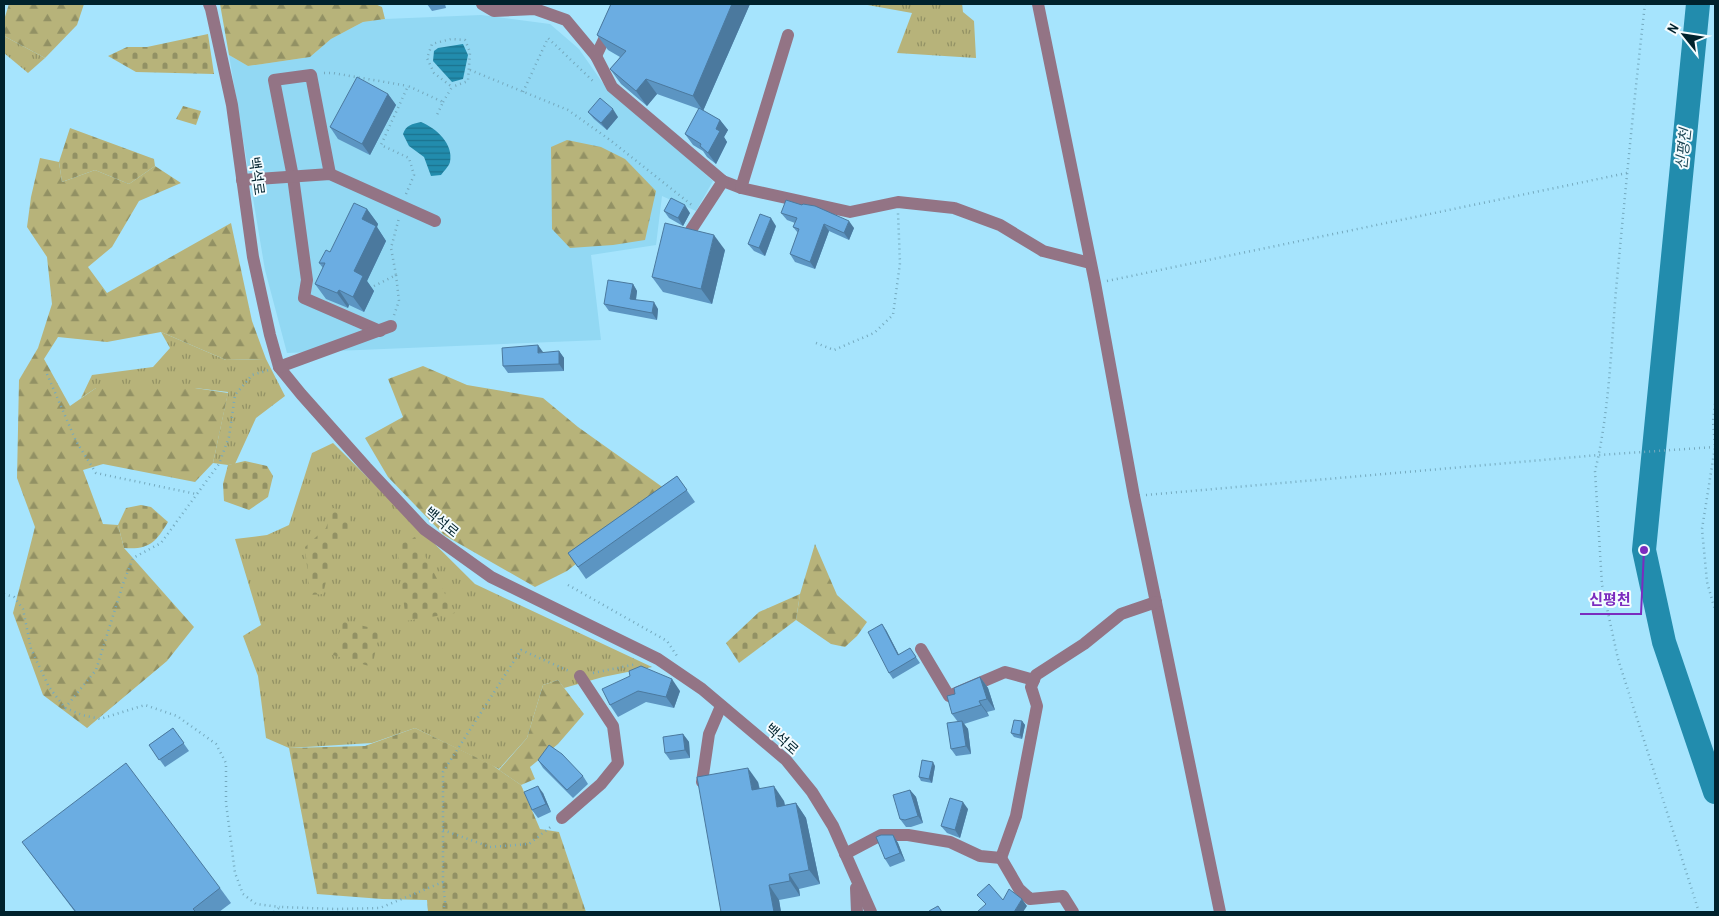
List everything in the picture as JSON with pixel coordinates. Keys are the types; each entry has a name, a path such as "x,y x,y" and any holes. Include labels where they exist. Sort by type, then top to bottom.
{"street":[{"name":"백석로","path":"209,4 232,105 253,257 279,367 359,460 424,529 490,577 658,659 702,689 786,760 812,792 833,826 871,912"},
{"path":"482,4 494,10 516,7 535,9 566,20 596,56 612,87 723,181 741,188 850,212 898,202 954,208 1000,225 1043,251 1090,263"},
{"path":"596,56 621,4"},
{"path":"1038,4 1095,283 1134,496 1220,912"},
{"path":"741,188 788,35"},
{"path":"330,174 311,75 274,80 293,177 308,280 304,298 386,328"},
{"path":"242,180 330,174 435,222"},
{"path":"691,230 723,181"},
{"path":"279,367 386,328"},
{"path":"1001,858 1016,816 1037,706 1031,687 1036,675 1084,644 1121,614 1156,602"},
{"path":"921,649 949,696 1005,672 1034,680"},
{"path":"562,818 601,784 618,763 613,726 580,676"},
{"path":"702,782 709,734 721,706"},
{"path":"845,854 882,835 908,835 950,842 980,856 1001,858"},
{"path":"1001,858 1019,888 1030,899 1063,896 1073,912"},
{"path":"855,876 857,912"}],"path":[{"path":"1644,4 1607,393 1599,455 1595,471 1602,585 1618,659 1699,912"},
{"path":"524,92 548,38 597,85"},
{"path":"436,117 452,86 468,81 470,52 465,40 451,39 432,44 427,58 434,73 452,86"},
{"path":"470,70 568,110 610,140 693,206"},
{"path":"311,75 333,72 408,86 443,102"},
{"path":"386,328 398,301 396,274 391,248 402,207 414,175 409,158 381,144 408,86"},
{"path":"1095,283 1627,173"},
{"path":"816,343 834,350 874,333 893,315 900,264 898,202"},
{"path":"374,286 396,274"},
{"path":"65,708 96,670 133,558 161,543 219,464 228,437 235,395 252,375 279,367"},
{"path":"47,374 76,441 96,473 196,494"},
{"path":"1715,404 1715,447 1702,529 1707,582 1715,610"},
{"path":"1134,496 1599,455 1715,447"},
{"path":"568,585 667,641 681,663"},
{"path":"4,594 14,597 23,609 31,649 49,687 65,708 82,715 100,719 145,705 177,716 216,744 226,763 227,811 235,872 243,894 256,904 280,908 380,908 443,882"},
{"path":"443,912 445,902 443,882 443,772 521,650 580,676 658,659"},
{"path":"443,830 490,847 530,844 562,818"},
{"path":"274,912 280,908"}],"shaded area":[{"path":"481,15 550,24 579,49 602,82 713,181 696,211 662,196 656,245 591,255 601,340 287,353 265,270 229,55 248,66 310,57 331,39 363,22 385,19"},
{"path":"463,44 468,55 463,79 452,82 433,61 434,51 438,48"},
{"path":"421,122 432,128 447,143 451,155 450,162 441,175 431,176 424,157 409,146 403,134 412,124"}],"green space":[{"path":"9,4 84,4 77,25 45,58 4,36 4,20"},
{"path":"220,4 375,4 382,7 385,19 363,22 331,39 310,57 248,66 229,55"},
{"path":"862,4 962,4 963,12 974,21 976,58 897,53 912,13"},
{"path":"208,34 214,74 136,72 108,56 127,47 147,47"},
{"path":"4,36 45,58 28,73 4,53"},
{"path":"183,106 201,111 196,125 176,119"},
{"path":"70,128 154,159 155,166 129,184 95,170 62,182 59,162"},
{"path":"567,140 601,147 625,159 656,191 645,240 613,245 570,248 552,229 551,147"},
{"path":"40,158 59,162 62,182 95,170 129,184 155,166 181,183 139,201 112,247 88,267 107,293 231,223 252,321 266,359 226,360 161,332 107,342 58,337 44,359 70,406 96,388 195,388 228,393 213,463 195,482 103,464 83,470 103,524 118,525 124,548 194,627 167,661 87,728 43,695 13,613 35,527 17,478 19,380 38,348 52,304 47,257 27,227 31,197"},
{"path":"161,332 226,360 266,359 285,396 256,418 235,464 213,463 228,392 195,388 96,388 81,398 92,375 153,367 170,348"},
{"path":"423,366 467,385 543,398 578,427 668,491 567,571 535,587 444,535 388,477 365,438 403,417 388,379"},
{"path":"333,443 475,584 652,667 603,677 564,688 558,680 543,685 527,738 499,769 415,728 372,743 289,748 266,738 258,676 243,636 261,625 235,539 267,535 289,525 312,453"},
{"path":"245,461 267,466 273,476 268,497 249,510 224,501 223,484 228,465"},
{"path":"141,505 151,507 168,522 160,535 146,546 124,548 118,525 126,508"},
{"path":"333,508 350,516 351,535 333,552 323,594 310,595 305,547 326,528"},
{"path":"415,537 455,613 406,621 397,546"},
{"path":"815,544 837,595 867,622 857,636 845,647 831,644 796,620 800,594"},
{"path":"800,594 796,620 739,663 726,643 759,612"},
{"path":"343,621 380,630 372,667 333,655"},
{"path":"558,680 584,714 558,744 530,767 535,779 521,785 499,770 527,738 543,685"},
{"path":"415,728 492,765 521,785 540,829 559,832 586,912 428,912 427,900 317,894 289,748 365,746"}],"building":[{"path":"611,4 732,4 693,96 646,79 636,91 610,69 626,51 597,35"},
{"path":"357,77 388,94 362,144 330,127"},
{"path":"600,98 613,109 601,123 588,112"},
{"path":"699,108 720,120 716,129 720,131 708,153 700,146 701,144 685,134"},
{"path":"671,198 685,205 678,218 664,211"},
{"path":"786,200 802,205 815,206 849,221 844,233 824,224 810,262 790,254 799,229 793,227 797,218 781,213"},
{"path":"354,203 367,209 362,219 376,226 354,271 363,276 353,297 339,290 337,293 315,284 325,263 319,263 326,250 330,252"},
{"path":"760,214 771,218 759,248 748,244"},
{"path":"665,223 714,235 701,289 652,277"},
{"path":"608,280 633,284 630,299 654,302 652,313 604,304"},
{"path":"538,345 538,353 559,351 559,364 503,366 502,348"},
{"path":"677,476 687,490 578,567 568,553"},
{"path":"882,624 898,655 910,648 916,657 889,673 868,632"},
{"path":"641,666 672,679 666,697 638,691 610,705 602,689 630,676 629,671"},
{"path":"980,677 987,699 979,701 981,705 952,714 947,696 955,694 954,688"},
{"path":"1014,720 1022,721 1020,735 1011,733"},
{"path":"962,721 966,746 951,749 947,723"},
{"path":"173,728 184,743 159,760 149,745"},
{"path":"683,734 685,750 665,753 663,737"},
{"path":"549,745 562,754 583,776 567,790 538,760"},
{"path":"922,760 933,762 929,779 919,777"},
{"path":"126,763 220,888 193,909 196,912 76,912 22,842"},
{"path":"748,768 752,790 774,786 777,807 796,803 809,870 789,874 790,881 769,885 774,912 721,912 697,777"},
{"path":"538,786 546,804 532,810 524,792"},
{"path":"910,790 918,816 905,820 900,819 893,795"},
{"path":"950,798 963,802 955,830 941,826"},
{"path":"893,835 900,853 885,859 876,837"},
{"path":"989,884 1003,900 1009,889 1022,899 1014,912 977,912 986,904 977,895"},
{"path":"938,906 942,912 929,911"}],"waterway":[{"name":"신평천","path":"1698,4 1644,550 1664,642 1715,792"}],"place":[{"name":"신평천","path":"1644,550"}]}
